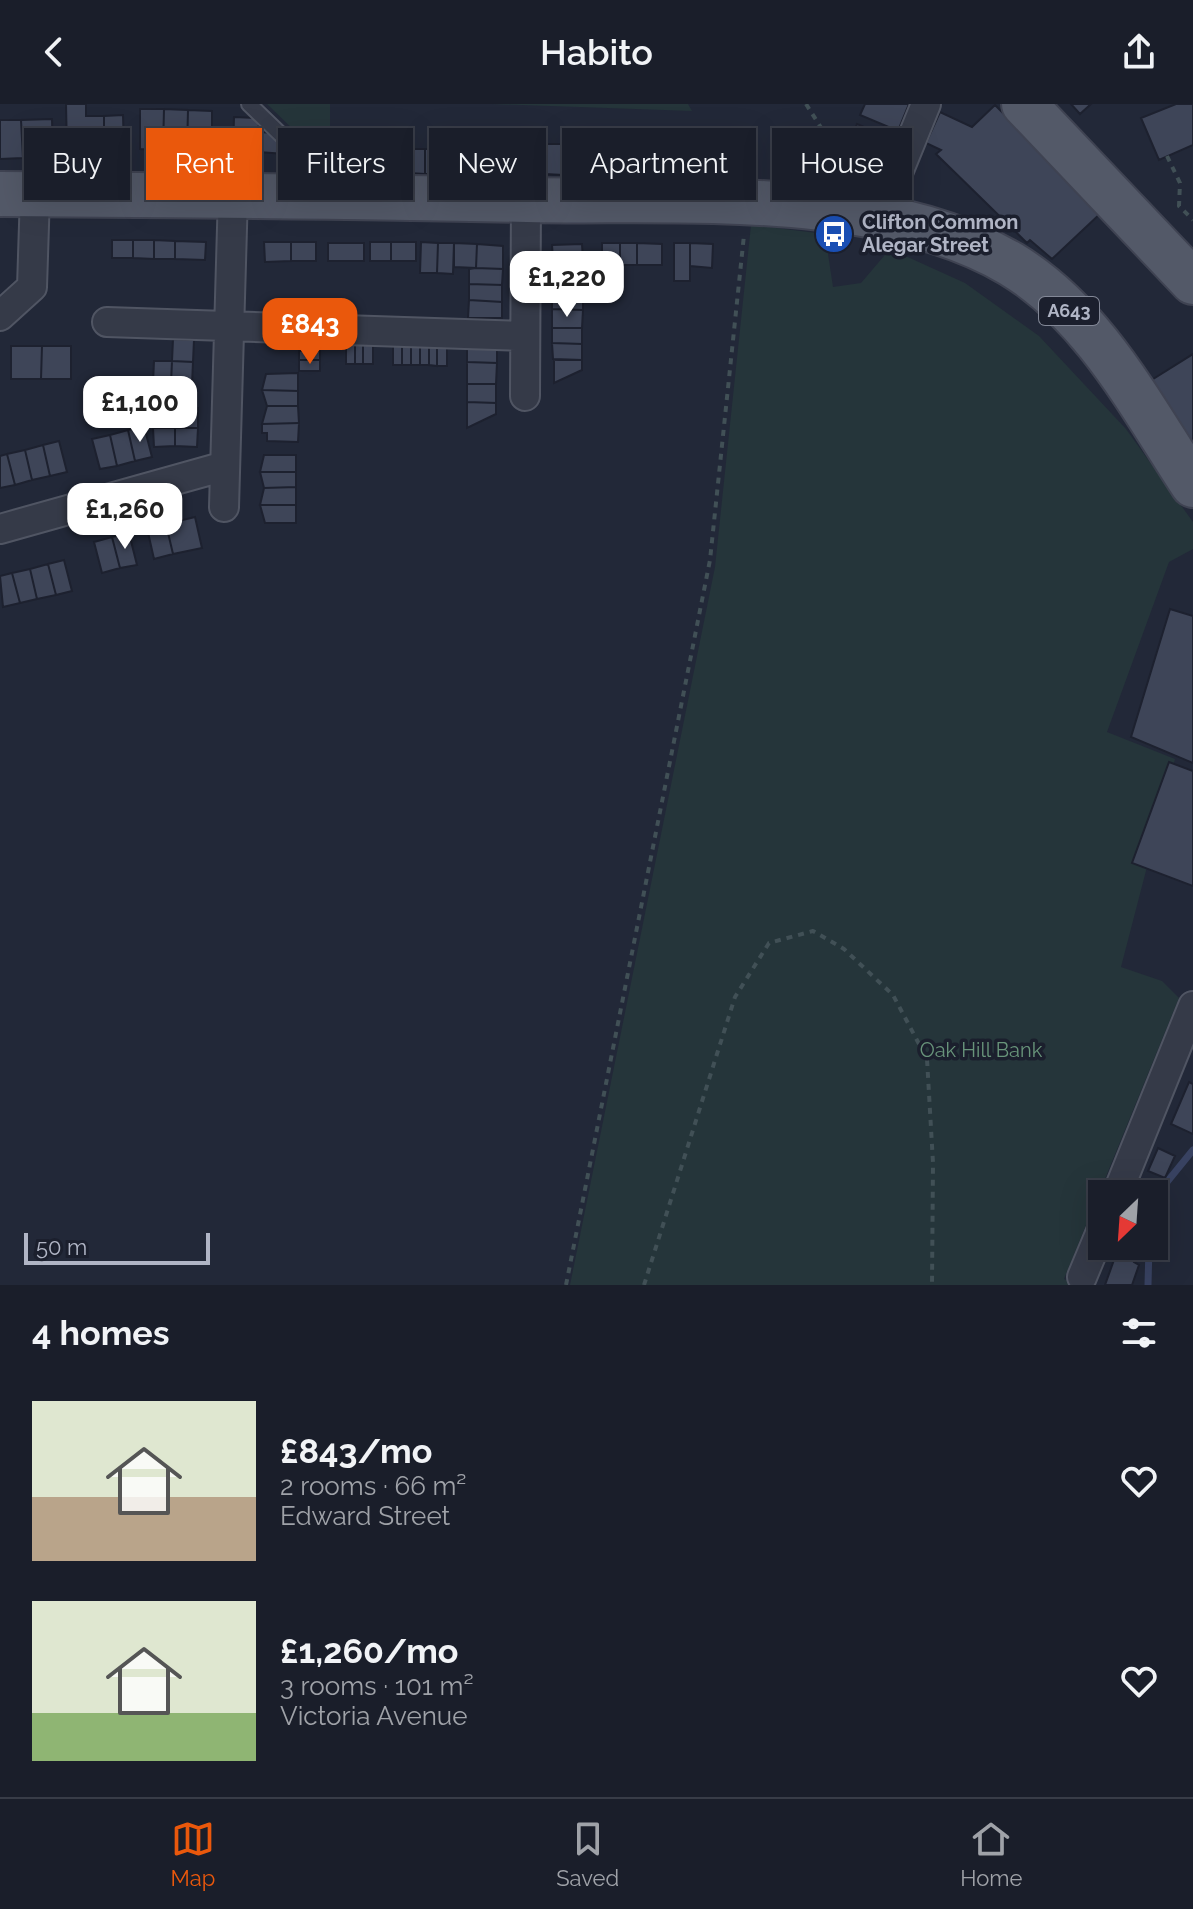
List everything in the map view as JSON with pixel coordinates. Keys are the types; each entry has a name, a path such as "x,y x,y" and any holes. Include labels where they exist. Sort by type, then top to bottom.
{"main road":[{"path":"1024,104 1193,282"},
{"name":"A643","path":"18,194 146,193"},
{"name":"A643","path":"526,200 827,208 975,244 1051,292 1093,336 1193,485"}],"street":[{"path":"869,216 926,104"},
{"path":"0,316 32,287 18,194"},
{"path":"224,507 233,200"},
{"path":"525,396 526,200"},
{"path":"107,322 525,336"},
{"path":"0,529 225,466"},
{"path":"1123,1180 1193,1006"},
{"path":"1082,1277 1089,1260"}],"lane":[{"path":"249,104 278,132"}],"path":[{"path":"806,104 860,190 869,216"},
{"path":"1167,156 1180,183 1179,206 1193,220"},
{"path":"566,1285 710,560 747,204"},
{"path":"644,1285 735,997 769,943 813,931 844,949 893,995 927,1059 933,1163 932,1285"}],"green space":[{"path":"267,104 330,104 330,128 292,128"},
{"path":"491,104 688,104 692,111"},
{"name":"Oak Hill Bank","path":"751,225 825,234 833,287 861,283 890,249 965,283 1039,336 1126,429 1193,522 1193,549 1169,562 1107,732 1175,759 1121,967 1162,981 1179,998 1105,1180 1088,1180 1088,1220 1064,1279 1077,1285 570,1285 715,567"}],"building":[{"path":"66,104 86,104 86,116 104,116 104,128 66,128"},
{"path":"865,104 909,104 899,128 891,128 860,115"},
{"path":"1071,104 1091,104 1080,114"},
{"path":"1176,104 1193,104 1193,145 1159,160 1141,118"},
{"path":"995,105 1102,212 1052,259 1030,240 1027,243 936,154 941,150 926,143 940,112 972,127"},
{"path":"140,109 164,109 164,128 146,128 146,149 140,149"},
{"path":"164,109 188,110 188,128 164,128"},
{"path":"188,110 212,111 212,128 188,128"},
{"path":"123,115 123,128 104,128 104,116"},
{"path":"234,117 259,118 259,128 234,128"},
{"path":"52,119 52,128 24,128 24,158 23,158 21,120"},
{"path":"0,120 21,120 23,158 0,159"},
{"path":"262,132 278,136 278,153 262,152"},
{"path":"546,144 562,144 562,175 546,174"},
{"path":"413,149 425,149 425,174 413,173"},
{"path":"425,149 429,149 429,174 425,174"},
{"path":"112,240 133,240 133,258 112,258"},
{"path":"133,240 154,240 154,259 133,258"},
{"path":"154,240 175,241 175,259 154,259"},
{"path":"175,241 206,242 205,260 175,259"},
{"path":"264,242 291,242 291,261 265,262"},
{"path":"291,242 316,242 316,261 291,261"},
{"path":"370,242 391,242 391,261 370,261"},
{"path":"391,242 416,242 416,261 391,261"},
{"path":"421,242 438,243 437,273 420,273"},
{"path":"328,243 364,243 364,261 328,261"},
{"path":"438,243 454,243 453,274 437,273"},
{"path":"454,243 477,244 476,268 454,267"},
{"path":"602,243 620,243 620,265 602,265"},
{"path":"620,243 637,243 637,265 620,265"},
{"path":"637,243 662,244 662,265 637,265"},
{"path":"674,243 690,243 690,281 674,281"},
{"path":"690,243 713,244 712,268 690,266"},
{"path":"477,244 503,246 503,269 476,268"},
{"path":"582,244 583,260 553,260 552,245"},
{"path":"553,260 583,260 583,276 552,276"},
{"path":"469,269 503,269 502,285 469,284"},
{"path":"552,276 583,276 583,292 552,292"},
{"path":"469,284 502,285 502,302 469,300"},
{"path":"552,292 583,292 583,310 552,309"},
{"path":"469,300 502,302 502,318 468,318"},
{"path":"552,309 583,310 582,328 552,328"},
{"path":"552,328 582,328 582,344 552,343"},
{"path":"173,339 194,340 193,362 172,361"},
{"path":"299,342 320,342 320,351 299,351"},
{"path":"467,342 497,343 497,363 467,362"},
{"path":"552,343 582,344 582,360 553,359"},
{"path":"346,344 355,344 355,364 346,364"},
{"path":"355,344 363,344 363,364 355,364"},
{"path":"363,344 373,344 373,364 363,364"},
{"path":"393,345 402,346 402,365 393,365"},
{"path":"11,346 42,346 41,379 11,379"},
{"path":"42,346 71,346 71,379 41,379"},
{"path":"402,346 411,346 411,365 402,365"},
{"path":"411,346 420,346 420,365 411,365"},
{"path":"420,346 429,346 429,365 420,365"},
{"path":"429,346 437,346 437,366 429,365"},
{"path":"437,346 447,346 447,366 437,366"},
{"path":"299,351 320,351 320,360 299,360"},
{"path":"1193,354 1193,449 1150,381"},
{"path":"299,360 320,360 320,371 299,371"},
{"path":"554,360 582,360 582,370 554,383"},
{"path":"154,361 172,361 171,384 153,383"},
{"path":"172,361 193,362 192,385 171,384"},
{"path":"467,362 497,363 496,384 467,384"},
{"path":"298,373 298,391 262,390 266,374"},
{"path":"467,384 496,384 496,403 467,402"},
{"path":"262,390 298,391 298,406 267,406"},
{"path":"467,402 496,403 496,414 467,428"},
{"path":"267,406 298,406 299,423 262,424"},
{"path":"153,408 175,408 175,428 153,428"},
{"path":"175,408 198,408 198,428 175,428"},
{"path":"299,423 298,442 267,441 267,433 262,433 262,424"},
{"path":"144,426 152,457 135,461 128,430"},
{"path":"153,428 175,428 175,446 154,447"},
{"path":"175,428 198,428 197,447 175,446"},
{"path":"128,430 135,461 117,466 110,435"},
{"path":"110,435 117,466 100,469 92,439"},
{"path":"59,441 67,472 50,476 43,445"},
{"path":"43,445 50,476 32,480 25,450"},
{"path":"25,450 32,480 15,485 7,454"},
{"path":"7,454 15,485 0,488 0,456"},
{"path":"264,455 296,455 296,472 260,472"},
{"path":"260,472 296,472 296,487 264,488"},
{"path":"296,487 296,505 260,505 264,488"},
{"path":"260,505 296,505 296,523 265,523"},
{"path":"195,517 202,548 173,554 166,524"},
{"path":"166,524 173,554 154,559 147,528"},
{"path":"129,533 137,565 120,568 112,537"},
{"path":"112,537 120,568 102,573 94,542"},
{"path":"64,560 72,591 56,595 48,564"},
{"path":"48,564 56,595 37,599 30,569"},
{"path":"30,569 37,599 20,603 12,573"},
{"path":"12,573 20,603 3,607 0,576"},
{"path":"1170,609 1193,616 1193,763 1131,737"},
{"path":"1169,762 1193,771 1193,886 1132,863"},
{"path":"1189,1082 1193,1084 1193,1134 1171,1124"},
{"path":"1158,1148 1175,1156 1165,1178 1148,1171"},
{"path":"1114,1260 1135,1260 1139,1265 1132,1285 1105,1285"}],"waterway":[{"path":"1168,1181 1193,1150"},
{"path":"1148,1285 1149,1260"}],"place":[{"name":"Clifton Common Alegar Street","path":"834,234"}]}
